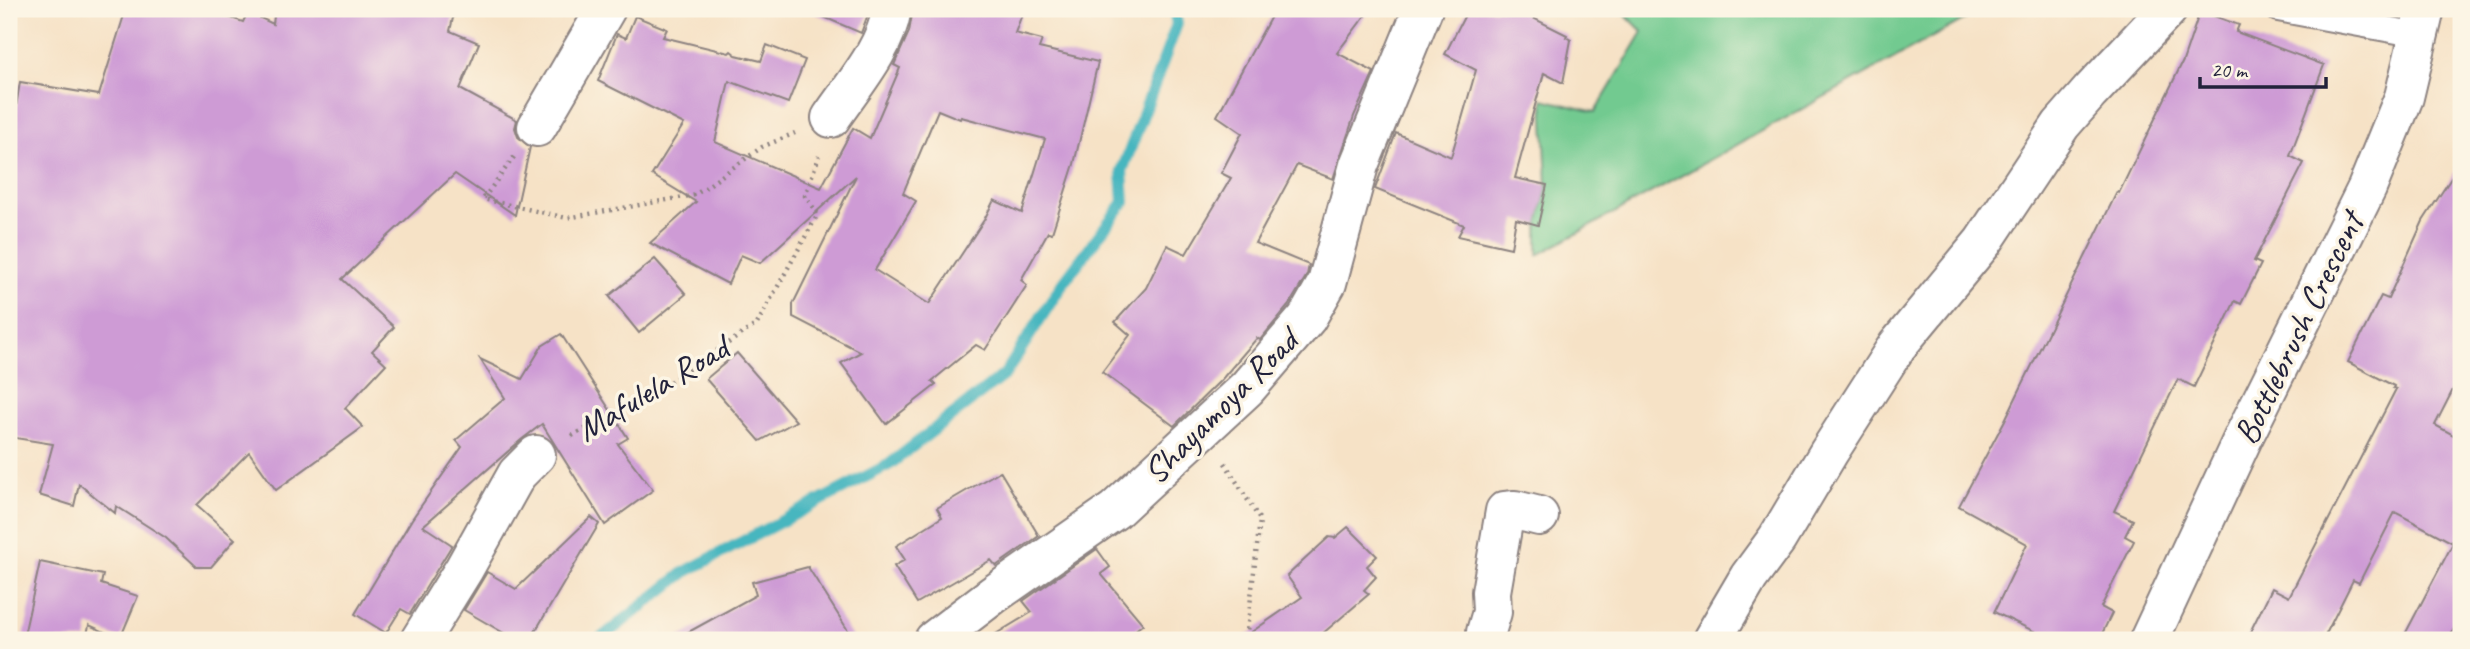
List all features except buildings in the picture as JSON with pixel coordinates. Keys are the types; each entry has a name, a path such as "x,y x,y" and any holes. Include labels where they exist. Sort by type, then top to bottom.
{"street":[{"path":"537,127 606,9"},
{"path":"831,118 886,33 892,9"},
{"name":"Shayamoya Road","path":"934,640 1115,510 1247,388 1307,318 1327,284 1359,165 1423,9"},
{"path":"1712,635 1777,538 1897,346 1983,242 2062,125 2168,9"},
{"name":"Bottlebrush Crescent","path":"2149,640 2244,436 2367,188 2404,97 2422,22"},
{"name":"Mafulela Road","path":"420,640 464,569 517,474 536,455"},
{"path":"1486,640 1505,512 1515,510 1530,526"}],"lane":[{"path":"2278,9 2422,22"}],"path":[{"path":"537,127 483,199 567,218 695,195 762,147 831,118"},
{"name":"Mafulela Road","path":"536,455 659,389 757,324 818,214 805,196 831,118"},
{"path":"1203,429 1260,520 1246,640"}],"green space":[{"path":"1620,9 1983,9 1538,255 1538,225 1547,185 1543,99 1595,112 1643,32"}],"waterway":[{"path":"599,640 685,572 890,464 1005,374 1063,283 1124,202 1122,171 1177,24 1174,9"}]}
